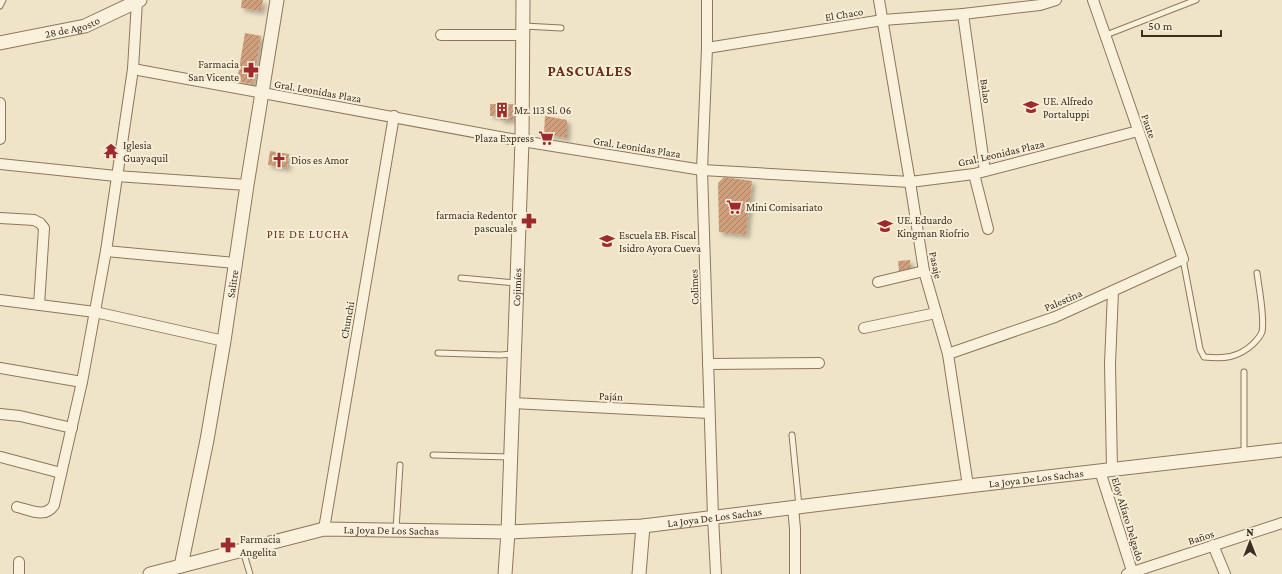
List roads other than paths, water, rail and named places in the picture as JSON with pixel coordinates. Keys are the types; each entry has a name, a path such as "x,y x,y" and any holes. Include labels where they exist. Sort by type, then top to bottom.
{"street":[{"name":"Salitre","path":"181,566 207,440 224,341 247,185 263,94 277,0"},
{"name":"Cojimíes","path":"505,574 511,457 522,141 523,0"},
{"name":"Colimes","path":"706,0 707,48 702,170 712,517 716,574"},
{"name":"Pasaje","path":"879,0 924,271 948,354 968,486"},
{"name":"El Chaco","path":"707,48 882,20 963,14 1040,5 1056,0"},
{"name":"Paute","path":"1093,0 1183,258"},
{"path":"17,507 39,513 47,513 54,505 82,382 106,251 133,69 139,1"},
{"name":"28 de Agosto","path":"0,43 85,26 139,1"},
{"name":"Balao","path":"963,14 985,171"},
{"path":"441,35 523,31"},
{"name":"Gral. Leonidas Plaza","path":"133,69 263,94 394,116 522,141 702,170 910,182 974,174 1138,131"},
{"path":"0,103 0,139"},
{"name":"Chunchi","path":"324,529 394,116"},
{"path":"0,164 116,176 247,185"},
{"path":"974,174 988,229"},
{"path":"0,218 34,220 40,223 44,228 39,305"},
{"path":"106,251 235,263"},
{"name":"Palestina","path":"948,354 1055,317 1183,258"},
{"path":"878,282 924,271"},
{"name":"Eloy Alfaro Delgado","path":"1112,291 1106,470 1131,573"},
{"path":"0,300 95,312 224,341"},
{"path":"864,328 936,313"},
{"path":"708,364 819,362"},
{"path":"0,368 82,382"},
{"name":"Paján","path":"512,403 709,413"},
{"path":"0,414 20,416 72,428"},
{"name":"La Joya De Los Sachas","path":"150,574 324,529 508,532 643,526 968,486 1282,450"},
{"path":"1,457 61,473"},
{"path":"795,574 796,507"},
{"name":"Baños","path":"1131,573 1213,545 1282,524"},
{"path":"639,574 643,526"},
{"path":"1213,545 1225,574"},
{"path":"19,562 19,574"}],"lane":[{"path":"0,6 2,0"},
{"path":"1106,35 1196,0"},
{"path":"523,31 561,28"},
{"path":"1183,258 1200,349 1204,357 1212,358 1234,356 1244,352 1258,339 1262,332 1263,321 1257,273"},
{"path":"461,278 517,283"},
{"path":"438,353 500,355 514,353"},
{"path":"1244,372 1244,454"},
{"path":"792,435 796,507"},
{"path":"434,455 511,457"},
{"path":"396,529 400,465"},
{"path":"242,550 248,564 250,574"}],"place":[{"name":"Farmacia San Vicente","path":"251,70"},
{"name":"UE. Alfredo Portaluppi","path":"1031,107"},
{"name":"Mz. 113 Sl. 06","path":"502,110"},
{"name":"Plaza Express","path":"546,138"},
{"name":"Iglesia Guayaquil","path":"111,151"},
{"name":"Dios es Amor","path":"279,160"},
{"name":"Mini Comisariato","path":"734,207"},
{"name":"farmacia Redentor pascuales","path":"529,221"},
{"name":"UE. Eduardo Kingman Riofrio","path":"885,226"},
{"name":"Escuela EB. Fiscal Isidro Ayora Cueva","path":"607,241"},
{"name":"Farmacia Angelita","path":"228,545"}],"district":[{"name":"PASCUALES","path":"590,71"},
{"name":"PIE DE LUCHA","path":"308,234"}]}
